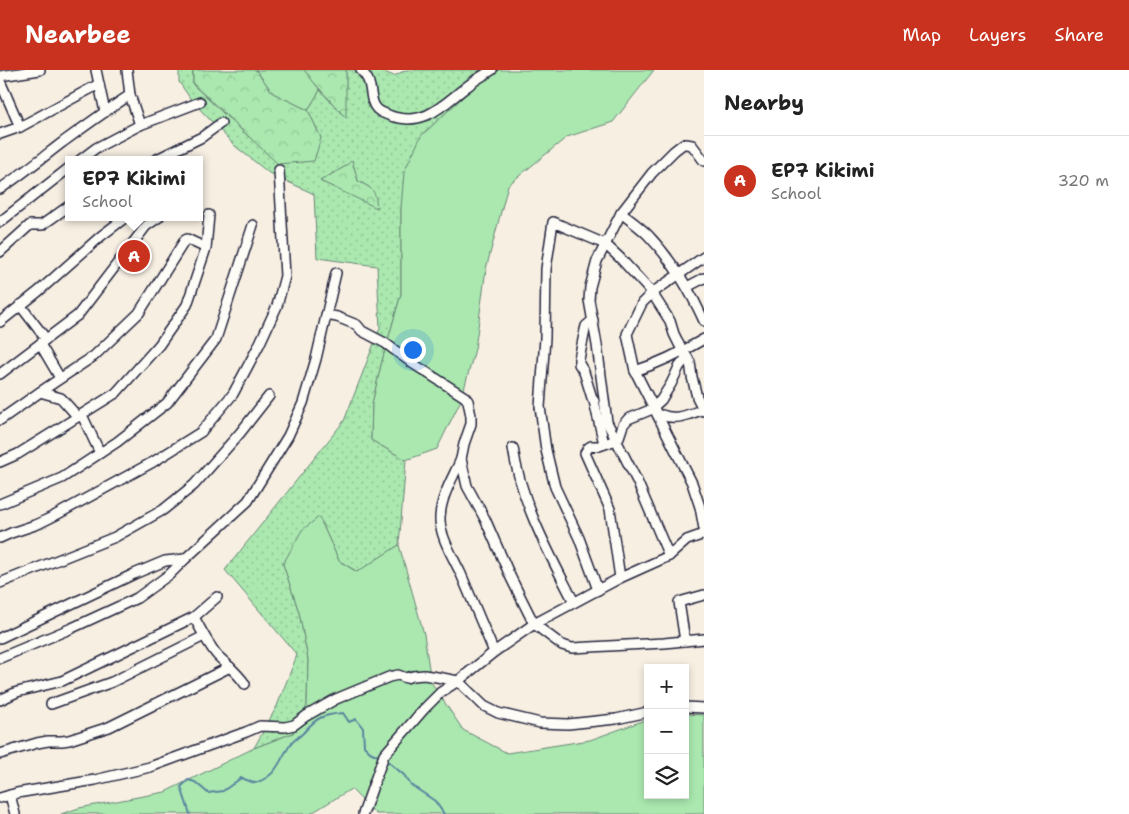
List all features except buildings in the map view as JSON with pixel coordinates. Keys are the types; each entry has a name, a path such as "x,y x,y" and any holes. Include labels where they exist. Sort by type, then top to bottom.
{"street":[{"path":"0,76 40,70"},
{"path":"96,70 105,112"},
{"path":"127,70 130,95 140,125"},
{"path":"362,70 370,85 375,107 389,116 407,119 426,116 439,109 468,85 492,70"},
{"path":"0,81 20,127"},
{"path":"0,134 20,127 99,84"},
{"path":"0,189 62,142 130,95"},
{"path":"85,156 96,148 140,125 200,102"},
{"path":"0,106 10,104"},
{"path":"164,156 202,138 220,124"},
{"path":"669,556 637,481 607,422 600,362 589,300 590,287 597,261 621,213 652,173 683,144 692,145 704,161"},
{"path":"0,538 11,532 38,524 153,462 201,432 233,394 278,306 284,276 279,170"},
{"path":"0,222 65,171"},
{"path":"0,252 30,224 42,225 65,209"},
{"path":"621,213 647,234 670,260 687,287 701,304 704,321"},
{"path":"0,462 18,454 116,393 159,345 187,305 206,248 208,215"},
{"path":"0,322 121,221"},
{"path":"0,374 78,315 146,226 153,221"},
{"path":"598,590 579,538 555,487 546,450 540,407 545,338 546,269 553,222 605,244 643,282 670,321 674,334 691,366 697,397 704,410 675,418 658,416"},
{"path":"0,504 62,478 117,442 167,403 216,339 253,225"},
{"path":"0,420 94,356 139,313 185,240 187,239 206,248"},
{"path":"704,257 652,293 642,303 627,332 635,371 702,503 704,528"},
{"path":"0,658 137,598 170,574 248,501 288,436 303,403 316,359 336,273"},
{"path":"687,287 704,278"},
{"path":"643,282 664,285"},
{"path":"20,305 43,342 60,378"},
{"path":"326,315 337,316 357,325 362,331 385,343 465,397 468,401 471,424 466,436 461,459 444,495 440,519 442,531 450,552 494,652"},
{"path":"593,320 586,326 579,364 584,372 594,401 604,444"},
{"path":"635,371 685,354 704,339"},
{"path":"620,578 610,509 585,453 591,446 616,440 628,419 647,412 653,407 671,384 685,354"},
{"path":"40,392 61,398 80,416 100,453"},
{"path":"0,584 115,537 162,510 194,485 240,433 269,396"},
{"path":"513,448 524,494 547,550 574,602"},
{"path":"461,459 467,486 534,624 562,645 572,648 704,640"},
{"path":"364,814 383,758 424,709 441,692 534,624 620,578 669,556 688,540 704,534"},
{"path":"0,638 134,574 165,561 185,559"},
{"path":"685,641 678,604 704,595"},
{"path":"0,700 18,692 62,681 194,616 217,597"},
{"path":"194,616 216,654 245,684"},
{"path":"51,704 112,682 204,636"},
{"path":"0,754 37,743 69,740 109,727 230,667"},
{"path":"0,798 95,780 159,764 256,727 285,727 294,725 336,699 398,675 406,678 424,675 458,681 484,706 514,717 540,723 568,724 616,720 644,713"},
{"path":"689,707 704,708"},
{"path":"10,795 15,814"}],"green space":[{"path":"179,70 193,70 193,85 249,137 321,138 308,110 320,90 345,117 346,70 379,70 394,76 406,70 482,70 478,83 421,136 401,208 401,294 372,404 371,440 406,460 399,545 358,572 339,561 319,517 283,564 299,612 308,659 307,706 293,733 254,748 277,706 297,655 225,570 344,421 380,328 377,266 317,258 314,194 269,173 235,146 192,101 179,82","holes":["352,161 358,181 369,187 377,207 320,181"]},
{"path":"193,70 256,70 273,93 308,110 321,138 314,161 278,164 193,84"},
{"path":"256,70 304,70 320,90 308,110 273,93"},
{"path":"304,70 346,70 346,118 306,74"},
{"path":"495,70 654,70 613,122 567,137 508,185 486,269 475,349 461,400 437,449 406,460 371,440 372,404 401,294 401,208 404,172 421,136 478,83"},
{"path":"352,160 358,181 373,191 377,208 320,181 346,166"},
{"path":"319,517 339,561 357,572 399,545 424,634 431,682 463,730 507,753 590,740 644,720 644,799 689,799 689,714 704,715 704,814 376,814 351,789 310,814 61,814 79,808 165,792 254,748 293,733 307,706 308,659 299,612 283,564 302,530"}],"waterway":[{"path":"190,814 181,787 188,780 195,782 208,793 223,791 241,778 255,783 263,780 274,772 292,743 312,723 325,716 343,713 349,722 356,719 363,728 364,746 370,752 380,757"},
{"path":"385,759 404,775 411,785 435,801 444,814"}],"place":[{"name":"EP7 Kikimi","path":"134,256"}]}
